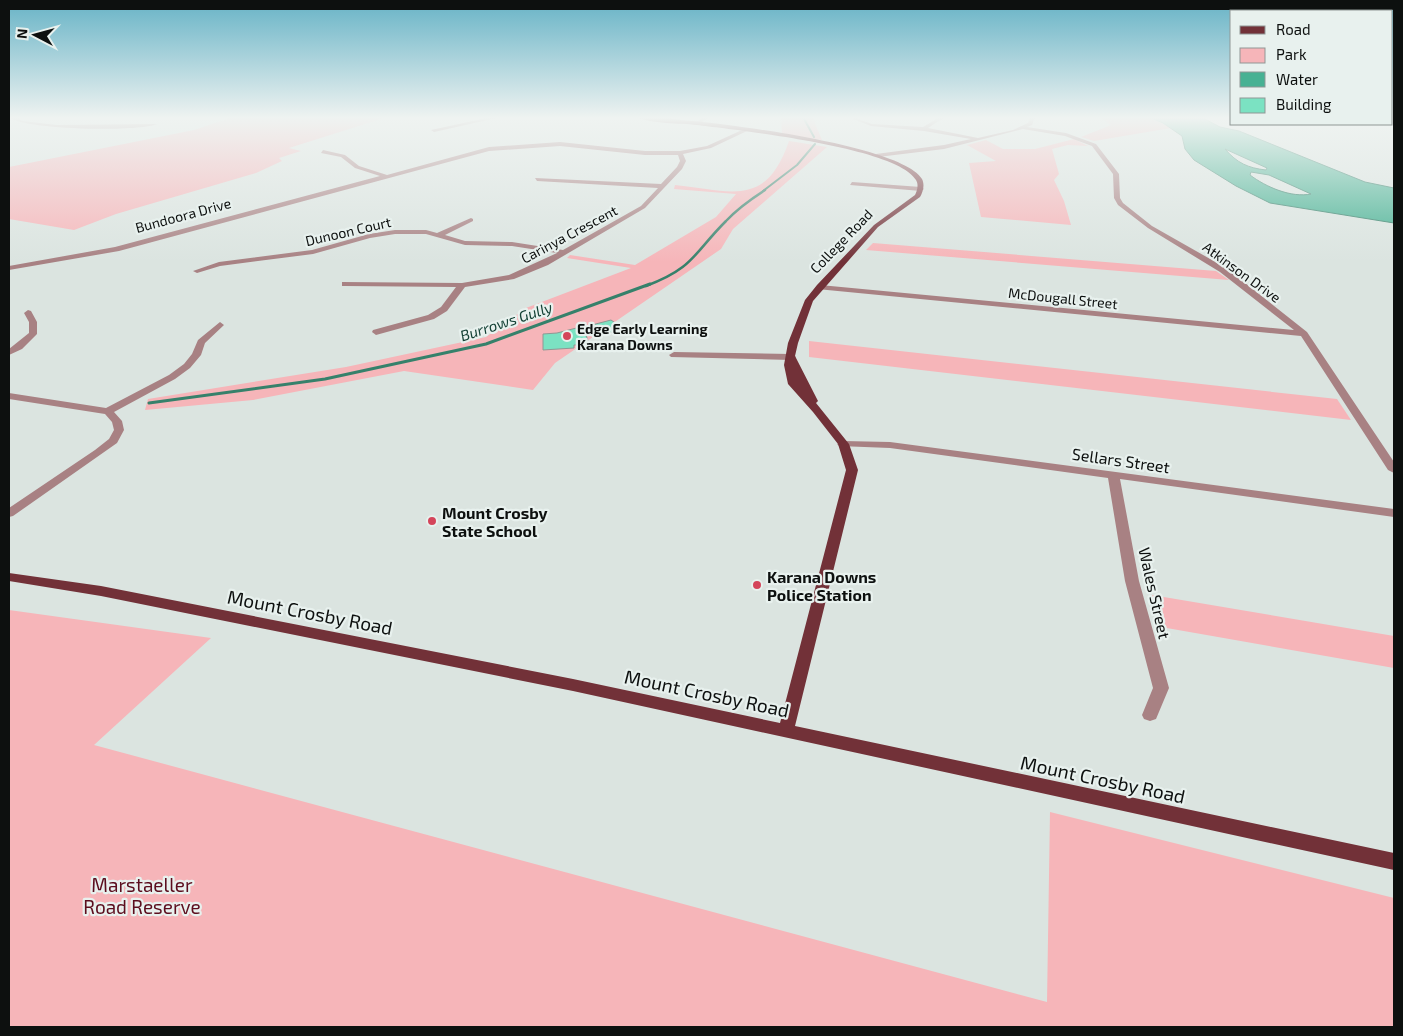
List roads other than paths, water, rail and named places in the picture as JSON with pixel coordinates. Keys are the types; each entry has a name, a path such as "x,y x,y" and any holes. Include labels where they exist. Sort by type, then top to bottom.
{"main road":[{"path":"900,165 910,170 918,178 921,188"},
{"name":"College Road","path":"786,731 852,470 843,444 817,410 795,387 790,376 790,357 793,342 807,306 820,287 876,226 908,205 918,196 921,188"},
{"name":"Mount Crosby Road","path":"9,577 110,593 573,685 1394,862"}],"street":[{"path":"354,165 387,176"},
{"name":"Bundoora Drive","path":"9,268 116,249 427,165"},
{"name":"Carinya Crescent","path":"345,284 462,285 511,277 545,263 643,207 681,165"},
{"name":"Atkinson Drive","path":"1109,165 1116,174 1117,198 1120,204 1150,226 1223,270 1304,334 1329,369 1394,470"},
{"path":"537,179 664,186"},
{"path":"852,184 921,188"},
{"path":"439,235 471,220"},
{"path":"354,229 369,236"},
{"name":"Dunoon Court","path":"197,271 219,264 313,252 369,236 409,232 439,235 465,242 523,245 564,252"},
{"path":"376,332 432,317 444,309 462,285"},
{"name":"McDougall Street","path":"820,287 1304,334"},
{"path":"9,352 19,347 33,334 33,322 28,313"},
{"path":"9,396 108,411 172,377 187,366 196,355 201,342 220,325"},
{"path":"674,355 790,357"},
{"path":"9,513 113,441 119,430 117,421 108,411"},
{"name":"Sellars Street","path":"843,444 890,445 1394,513"},
{"name":"Wales Street","path":"1113,475 1132,580 1161,688 1150,715"}],"water":[{"path":"1203,165 1246,165 1266,170 1267,168 1261,165 1324,165 1365,182 1394,188 1394,223 1270,203 1236,186","holes":["1251,172 1269,175 1311,194 1287,193 1271,187 1250,175"]}],"waterway":[{"name":"Burrows Gully","path":"763,191 797,165"},
{"name":"Burrows Gully","path":"646,286 674,273 684,266 735,212 765,190"},
{"name":"Burrows Gully","path":"149,403 325,379 486,344 650,284"}],"place":[{"name":"Edge Early Learning Karana Downs","path":"567,336"},
{"name":"Mount Crosby State School","path":"432,521"},
{"name":"Karana Downs Police Station","path":"757,585"}],"park label":[{"name":"Marstaeller Road Reserve","path":"142,895"}]}
